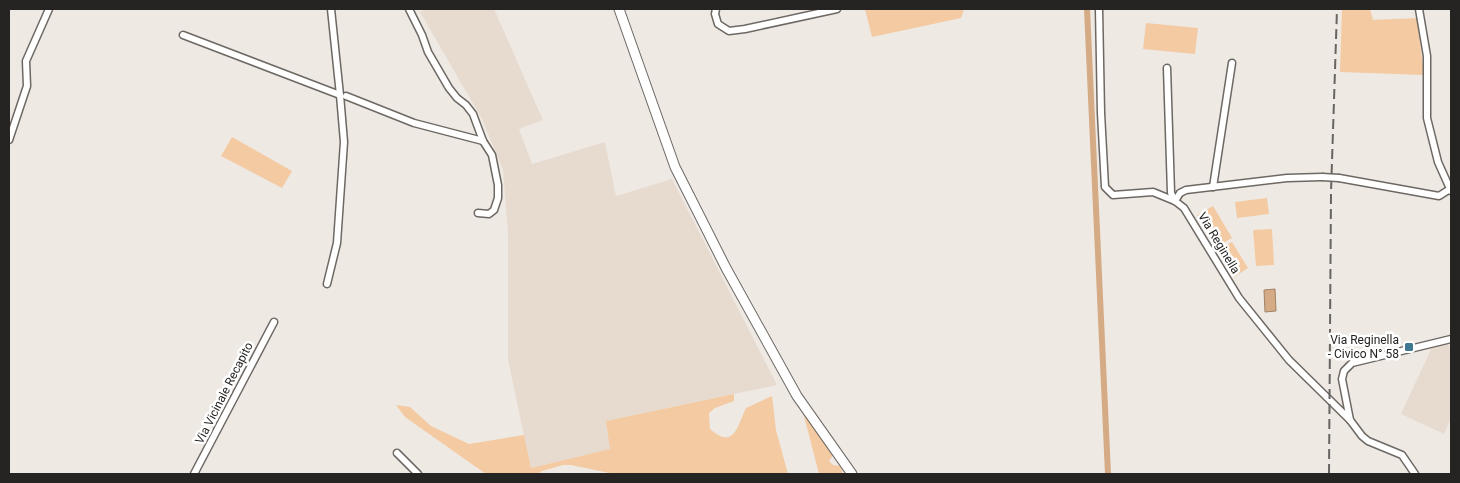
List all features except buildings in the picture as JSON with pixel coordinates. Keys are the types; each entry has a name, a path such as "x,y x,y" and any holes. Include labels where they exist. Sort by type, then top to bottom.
{"street":[{"path":"9,140 27,86 26,62 49,9"},
{"path":"327,284 337,235 344,142 343,95 331,9"},
{"path":"409,9 428,52 449,88 473,114 482,141 492,155 498,185 498,198 494,210 489,214 478,214"},
{"path":"619,9 676,167 726,268 797,396 852,474"},
{"path":"716,9 715,14 718,24 729,31 837,9"},
{"name":"Via Reginella","path":"1100,9 1101,113 1105,187 1113,195 1153,192 1175,201 1184,208 1244,305 1289,360 1350,420 1362,436 1368,441 1402,455 1415,474"},
{"path":"1175,201 1180,193 1186,190 1287,178 1338,178 1439,196 1451,190 1438,162 1426,118 1427,56 1419,9"},
{"path":"182,34 414,123 482,141"},
{"path":"1213,187 1232,63"},
{"path":"1167,68 1171,193 1175,201"},
{"name":"Via Vicinale Recapito","path":"194,474 274,322"},
{"name":"Via Reginella","path":"1350,420 1342,379 1344,371 1348,366 1352,363 1451,339"},
{"path":"397,453 418,474"}],"shaded area":[{"path":"427,9 494,9 543,120 519,129 532,164 605,142 616,196 672,179 777,385 606,421 611,449 531,468 508,360 508,233 503,170 482,119 420,12"},
{"path":"865,9 964,9 961,18 872,37"},
{"path":"1342,9 1370,9 1373,20 1417,18 1424,75 1340,72"},
{"path":"1146,23 1198,28 1195,54 1143,49"},
{"path":"232,137 292,171 282,188 221,156"},
{"path":"1267,198 1269,214 1237,218 1235,202"},
{"path":"1213,206 1232,238 1216,247 1197,215"},
{"path":"1272,229 1274,265 1256,266 1253,230"},
{"path":"1232,242 1248,268 1234,277 1218,250"},
{"path":"1275,289 1276,311 1265,312 1264,290"},
{"path":"1448,343 1451,350 1451,418 1444,434 1401,414 1432,347"},
{"path":"734,394 734,401 715,408 709,413 710,429 718,435 730,437 737,429 746,408 772,396 776,430 788,474 614,474 563,465 538,474 486,474 405,417 396,405 410,407 431,426 469,444 524,435 531,468 610,449 606,421"},
{"path":"803,412 833,455 829,461 833,465 840,466 843,474 819,474"}],"waterway":[{"path":"1087,9 1108,474"}],"railway":[{"path":"1329,474 1331,192 1337,9"}],"place":[{"name":"Via Reginella - Civico N° 58","path":"1409,347"}]}
